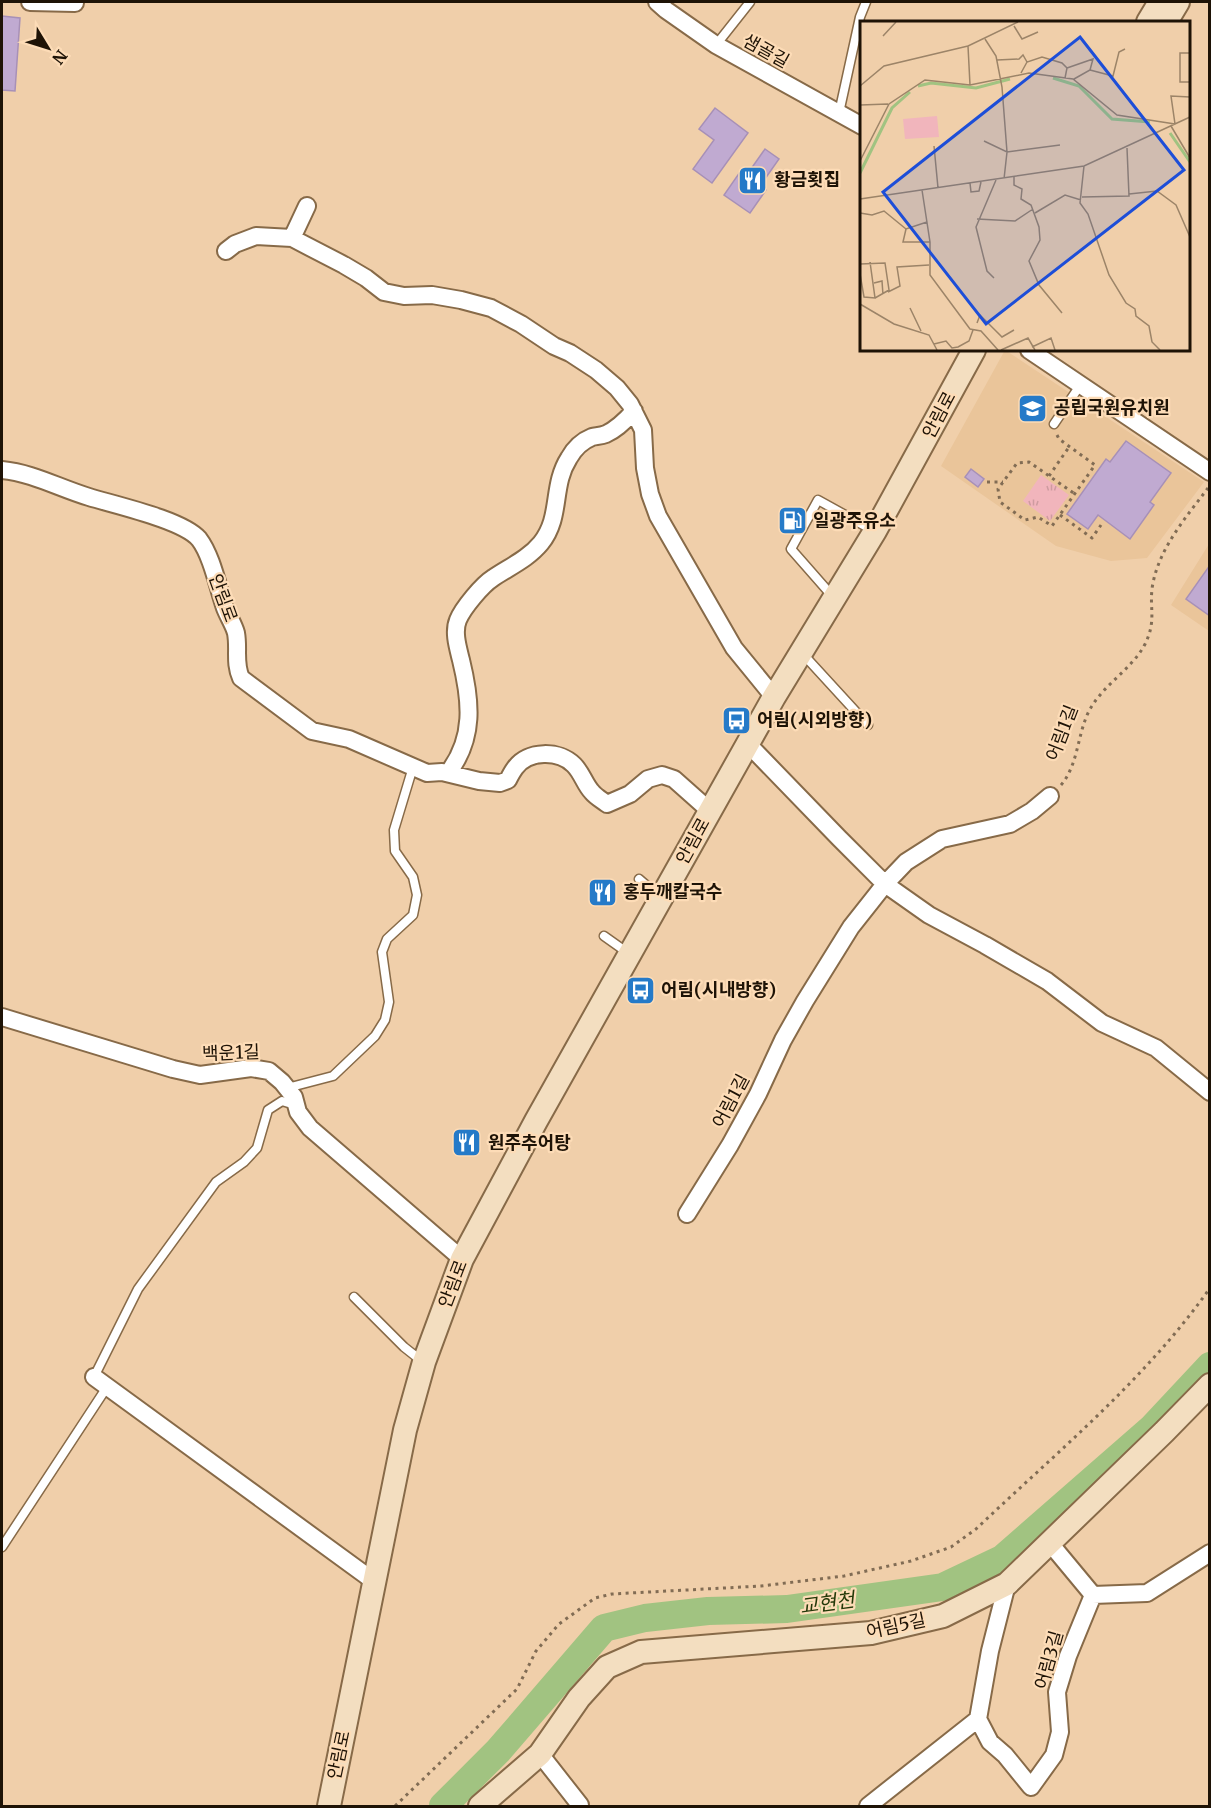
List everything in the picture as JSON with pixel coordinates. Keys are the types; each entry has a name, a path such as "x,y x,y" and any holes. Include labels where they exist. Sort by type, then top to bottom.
{"street":[{"path":"30,2 74,2"},
{"name":"샘골길","path":"657,2 716,45 860,125"},
{"path":"1149,21 1160,2"},
{"path":"1167,21 1178,2"},
{"path":"292,238 307,206"},
{"path":"226,251 235,244 256,236 292,238 358,273 384,292 404,296 432,295 491,308 554,346 570,352 596,370 617,388 634,411 643,430 645,468 650,494 658,516 734,648 774,697"},
{"name":"안림로","path":"329,1806 405,1430 424,1362 462,1259 774,697 875,531 974,351"},
{"path":"1031,351 1209,472"},
{"path":"448,773 464,749 468,712 469,693 456,637 457,621 465,607 490,579 527,556 539,546 550,531 555,516 561,473 578,445 620,425 634,411"},
{"name":"안림로","path":"2,470 36,477 90,497 171,522 200,540 236,633 236,668 241,678 312,730 350,739 427,773 448,773 479,781 500,783 508,780 516,766 527,758 542,754 556,755 572,763 591,792 607,804 630,794 648,779 663,775 674,779 710,811"},
{"path":"748,744 885,884 929,915 1047,981 1102,1023 1156,1048 1209,1092"},
{"name":"어림1길","path":"687,1214 752,1104 805,1001 851,927 885,884 906,862 942,839 1010,824 1032,811 1050,796"},
{"name":"백운1길","path":"2,1017 172,1069 200,1075 251,1068 269,1071 294,1097 298,1112 310,1128 462,1259"},
{"path":"94,1377 375,1582"},
{"name":"어림5길","path":"480,1806 540,1754 579,1698 607,1667 641,1652 871,1634 943,1616 1007,1584 1164,1432 1209,1385"},
{"path":"1049,1542 1093,1595 1147,1593 1209,1553"},
{"path":"868,1806 978,1719 990,1651 1007,1584"},
{"name":"어림3길","path":"978,1719 990,1742 1005,1755 1031,1787 1054,1755 1060,1732 1057,1692 1068,1656 1093,1595"},
{"path":"540,1754 580,1805"}],"lane":[{"path":"716,45 750,2"},
{"path":"861,21 866,2"},
{"path":"839,114 860,25"},
{"path":"1054,424 1081,384"},
{"path":"835,599 791,549 818,500 875,531"},
{"path":"802,653 868,725"},
{"path":"287,1088 333,1076 375,1036 386,1020 389,1002 382,952 387,939 413,915 417,895 413,877 395,851 394,830 413,767"},
{"path":"639,879 661,899"},
{"path":"604,936 630,954"},
{"path":"94,1377 138,1288 216,1182 243,1162 257,1148 268,1110 282,1101 296,1105"},
{"path":"354,1298 404,1347 424,1362"},
{"path":"2,1547 107,1387"}],"path":[{"path":"1054,424 1059,439 1095,465 1075,494 1052,526 1038,517 1025,520 1000,502 998,489 1017,463 1029,462 1075,494"},
{"path":"1049,476 1069,447"},
{"path":"987,482 1003,482"},
{"name":"어림1길","path":"1050,796 1063,783 1071,769 1089,712 1101,694 1143,648 1154,619 1153,583 1166,548 1209,487"},
{"path":"1060,514 1092,538 1101,525"},
{"path":"395,1806 517,1689 536,1650 559,1624 595,1598 612,1594 761,1586 844,1576 911,1561 951,1547 976,1529 1134,1379 1185,1324 1209,1288"}],"shaded area":[{"name":"공립국원유치원","path":"1007,351 1204,482 1147,558 1111,561 1056,546 941,466"},
{"path":"1209,544 1209,631 1171,605"}],"green space":[{"path":"1041,475 1069,495 1050,521 1023,501"}],"building":[{"path":"2,16 20,18 15,91 2,90"},
{"path":"715,108 748,133 712,183 693,169 714,140 699,129"},
{"path":"765,149 779,159 760,186 766,190 750,213 724,195 740,172 746,176"},
{"path":"1126,441 1171,473 1150,502 1154,505 1130,539 1098,515 1088,529 1067,514 1106,459 1110,462"},
{"path":"971,469 984,479 978,487 965,477"},
{"path":"1210,565 1210,616 1186,599"}],"waterway":[{"name":"교현천","path":"443,1806 498,1751 604,1628 645,1618 708,1611 787,1609 943,1587 1002,1559 1152,1428 1210,1366"}],"place":[{"name":"황금횟집","path":"753,180"},
{"name":"공립국원유치원","path":"1033,408"},
{"name":"일광주유소","path":"792,521"},
{"name":"어림(시외방향)","path":"736,720"},
{"name":"홍두깨칼국수","path":"602,892"},
{"name":"어림(시내방향)","path":"640,990"},
{"name":"원주추어탕","path":"467,1143"}]}
